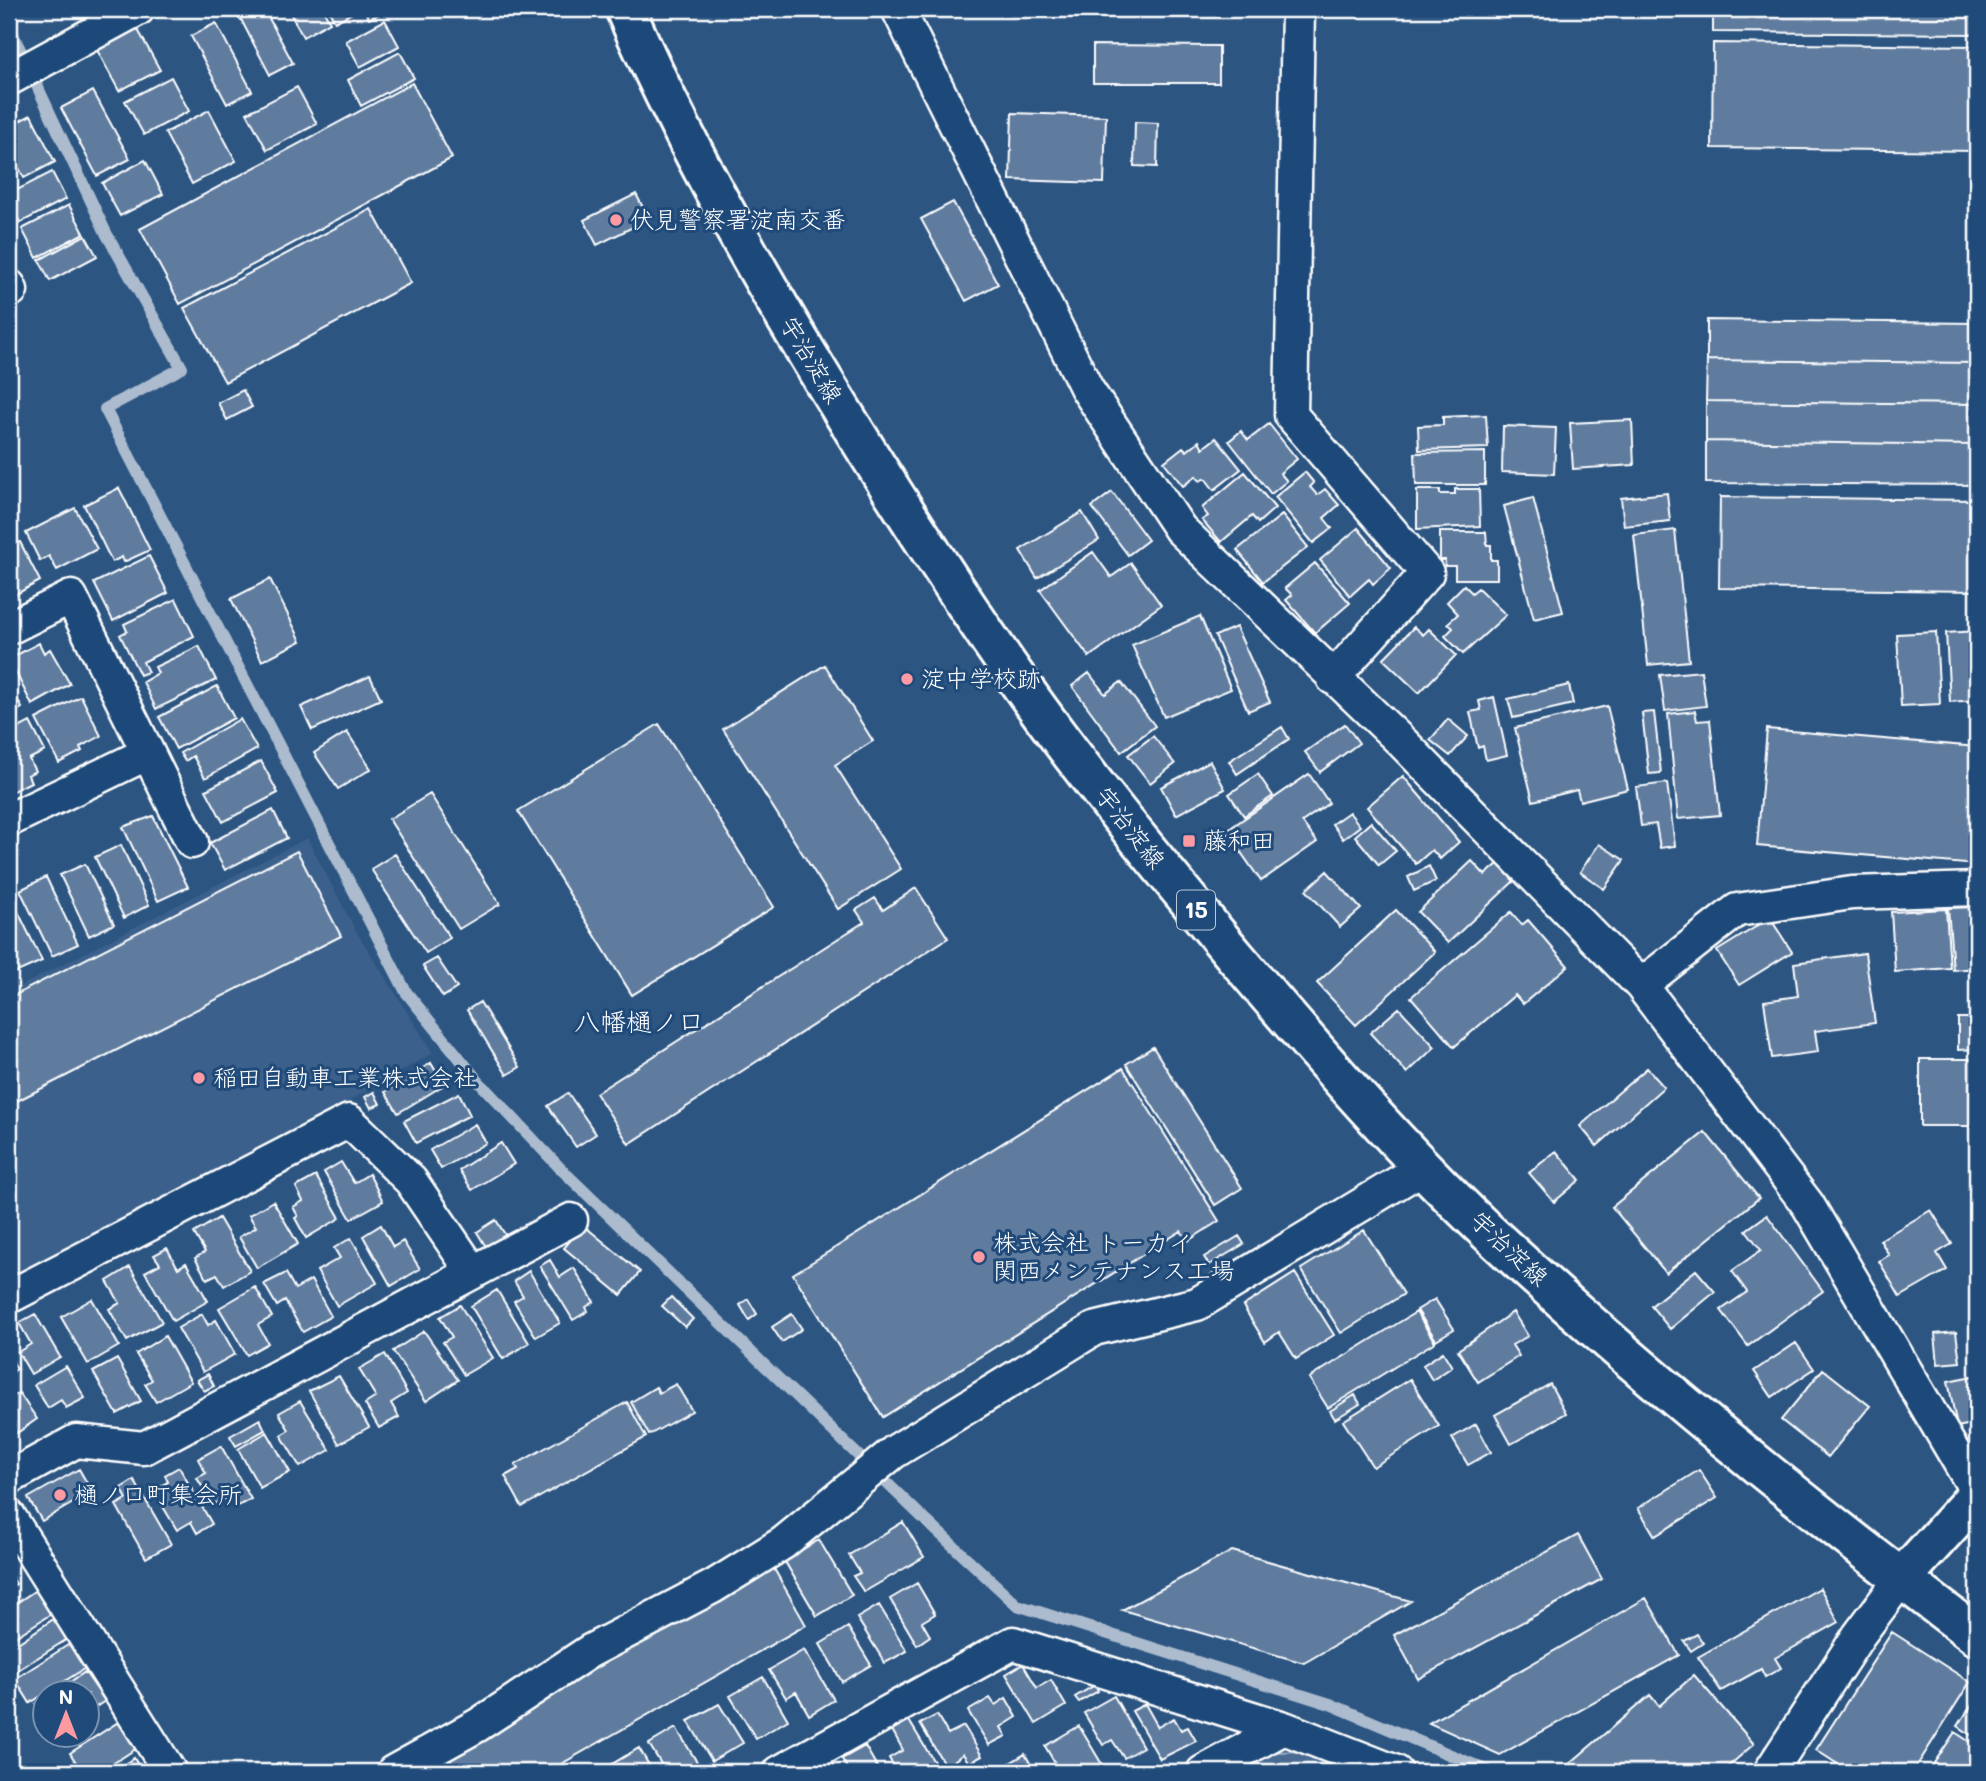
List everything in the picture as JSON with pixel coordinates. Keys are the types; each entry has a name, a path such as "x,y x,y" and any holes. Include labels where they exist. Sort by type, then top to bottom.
{"main road":[{"name":"宇治淀線","path":"625,9 659,87 771,296 869,455 1022,687 1140,842 1261,986 1424,1167 1524,1264 1682,1401 1901,1579 1977,1636"},
{"path":"1901,1579 1977,1493"}],"street":[{"path":"9,79 138,9"},
{"path":"898,9 1087,389 1180,529 1403,743 1641,985 1808,1205 1977,1493"},
{"path":"1298,9 1291,415 1427,573 1333,678"},
{"path":"9,628 71,597 192,842"},
{"path":"9,820 148,753"},
{"path":"1641,985 1737,909 1852,893 1977,889"},
{"path":"9,1297 349,1121 411,1181 472,1271"},
{"path":"393,1772 478,1725 590,1651 714,1586 783,1543 894,1452 1094,1329 1197,1304 1424,1167"},
{"path":"9,1478 76,1441 144,1448 571,1220"},
{"path":"9,1516 170,1772"},
{"path":"1770,1772 1859,1635 1901,1579"},
{"path":"780,1772 1013,1643 1284,1728 1396,1772"},
{"path":"1203,1772 1284,1728"}],"shaded area":[{"name":"稲田自動車工業株式会社","path":"307,838 356,931 433,1053 345,1103 9,1277 9,992"},
{"path":"1307,1751 1356,1772 1232,1772 1271,1752"}],"building":[{"path":"264,9 293,63 270,75 236,10"},
{"path":"288,9 323,9 330,22 303,37"},
{"path":"328,9 358,9 358,10 335,22"},
{"path":"364,9 389,9 369,19"},
{"path":"1713,9 1977,9 1977,34 1713,32"},
{"path":"385,20 399,46 360,67 346,41"},
{"path":"216,23 252,91 227,104 191,36"},
{"path":"137,28 160,70 119,91 97,50"},
{"path":"1713,43 1977,46 1977,151 1712,148"},
{"path":"1093,45 1219,46 1219,83 1093,83"},
{"path":"400,52 414,78 361,106 348,80"},
{"path":"171,77 189,111 144,135 125,101"},
{"path":"412,83 452,158 180,304 140,229"},
{"path":"297,87 317,124 267,150 247,113"},
{"path":"93,91 130,159 97,176 61,108"},
{"path":"209,110 236,161 192,184 165,133"},
{"path":"1012,113 1106,116 1104,183 1010,180"},
{"path":"31,115 55,162 24,178 9,149 9,126"},
{"path":"1135,122 1158,123 1157,167 1134,166"},
{"path":"145,160 163,194 120,216 102,183"},
{"path":"9,171 16,185 9,188"},
{"path":"52,172 66,199 20,223 9,201 9,194"},
{"name":"伏見警察署淀南交番","path":"636,194 649,219 597,245 584,220"},
{"path":"953,202 998,284 966,301 921,219"},
{"path":"69,205 84,233 37,258 22,229"},
{"path":"371,209 411,283 225,382 184,308"},
{"path":"85,235 97,256 50,281 39,260"},
{"path":"1707,320 1977,323 1977,363 1707,360"},
{"path":"1707,360 1977,363 1977,404 1706,401"},
{"path":"243,390 252,407 227,420 218,403"},
{"path":"1706,401 1977,404 1977,445 1706,441"},
{"path":"1486,415 1488,448 1419,450 1418,426 1443,425 1443,417"},
{"path":"1632,420 1634,465 1573,469 1570,423"},
{"path":"1269,424 1297,459 1280,473 1287,481 1271,494 1229,441 1241,431 1248,440"},
{"path":"1503,426 1556,428 1554,474 1502,472"},
{"path":"1216,438 1241,469 1214,490 1205,478 1200,481 1196,476 1183,486 1164,462 1183,447 1187,451 1199,441 1203,448"},
{"path":"1706,441 1977,445 1977,485 1706,483"},
{"path":"1485,452 1485,485 1416,485 1415,453"},
{"path":"1245,472 1275,508 1258,523 1252,516 1221,542 1202,520 1208,516 1202,508"},
{"path":"1305,472 1314,483 1310,487 1317,495 1325,489 1339,505 1324,518 1332,528 1313,543 1275,497"},
{"path":"119,488 150,550 124,562 122,557 112,562 84,505"},
{"path":"1455,489 1479,489 1480,526 1417,529 1417,490 1440,490 1440,494 1455,494"},
{"path":"1112,492 1148,540 1128,555 1092,507"},
{"path":"1667,493 1670,521 1624,526 1621,498"},
{"path":"1720,497 1977,500 1977,591 1719,588"},
{"path":"1533,498 1563,612 1534,619 1504,506"},
{"path":"75,508 97,549 57,570 49,556 40,561 26,533"},
{"path":"1082,512 1099,540 1037,578 1020,550"},
{"path":"1282,515 1308,547 1263,582 1237,550"},
{"path":"1358,528 1391,568 1373,584 1369,579 1350,596 1320,560"},
{"path":"1675,530 1689,661 1648,665 1634,535"},
{"path":"1440,532 1486,532 1487,545 1491,545 1491,560 1497,560 1497,579 1455,579 1455,566 1445,566 1445,560 1440,560"},
{"path":"20,542 40,581 9,598 9,547"},
{"path":"1093,552 1111,577 1131,563 1161,605 1089,657 1040,590"},
{"path":"149,556 168,593 113,621 94,583"},
{"path":"1315,563 1350,603 1315,633 1286,600 1292,595 1285,588"},
{"path":"270,579 301,641 262,661 231,599"},
{"path":"1464,585 1472,593 1478,588 1506,615 1463,654 1445,636 1453,628 1448,623 1458,614 1447,602"},
{"path":"176,599 194,636 143,662 148,672 140,675 120,635 127,631 124,624"},
{"path":"1200,616 1231,689 1164,717 1132,645"},
{"path":"1236,627 1270,702 1248,711 1215,636"},
{"path":"1414,627 1423,635 1429,629 1456,655 1419,693 1383,659"},
{"path":"1977,631 1977,700 1950,702 1946,633"},
{"path":"1936,632 1940,704 1901,706 1897,634"},
{"path":"39,643 44,653 50,649 70,684 32,705 9,659"},
{"path":"199,646 216,680 156,709 143,682 158,673 155,667"},
{"path":"825,665 873,741 835,765 901,869 838,909 723,729"},
{"path":"1701,671 1706,706 1665,711 1660,675"},
{"path":"1089,673 1105,694 1121,682 1155,726 1121,752 1072,686"},
{"path":"370,676 381,699 312,730 301,707"},
{"path":"9,684 22,708 9,716"},
{"path":"1569,685 1573,704 1513,718 1508,699"},
{"path":"217,686 234,718 176,749 159,717"},
{"path":"81,696 101,736 80,747 82,751 59,763 36,719"},
{"path":"1494,697 1507,755 1486,760 1483,746 1478,748 1470,712 1481,710 1479,701"},
{"path":"1607,706 1628,789 1580,801 1577,790 1533,801 1515,728"},
{"path":"1695,711 1697,721 1710,720 1720,815 1678,819 1668,714"},
{"path":"1654,712 1661,773 1649,774 1642,713"},
{"path":"240,719 257,749 205,778 193,756 185,761 180,753"},
{"path":"1448,719 1468,736 1450,756 1430,740"},
{"path":"30,722 45,751 29,759 35,771 28,775 31,782 9,793 9,733"},
{"path":"659,724 774,907 632,995 518,811"},
{"path":"1345,724 1359,743 1320,772 1305,752"},
{"path":"1282,727 1289,739 1237,774 1229,761"},
{"path":"1767,729 1977,747 1977,865 1757,846"},
{"path":"347,732 371,769 338,789 314,753"},
{"path":"1153,736 1175,764 1150,783 1128,755"},
{"path":"261,761 278,793 223,822 206,790"},
{"path":"1210,761 1225,789 1176,815 1161,787"},
{"path":"1258,774 1273,796 1244,816 1229,794"},
{"path":"1309,774 1329,803 1302,822 1317,842 1261,881 1226,831"},
{"path":"1403,776 1459,842 1440,859 1432,850 1416,864 1367,807"},
{"path":"1667,783 1675,846 1660,848 1656,824 1641,826 1636,787"},
{"path":"430,794 500,904 459,929 389,819"},
{"path":"273,810 287,838 225,870 210,843"},
{"path":"1349,812 1360,826 1343,839 1332,824"},
{"path":"153,816 188,887 158,901 123,827"},
{"path":"1371,822 1396,851 1379,865 1355,836"},
{"path":"1599,844 1624,860 1604,889 1580,872"},
{"path":"121,845 149,905 124,918 95,857"},
{"path":"297,851 341,936 9,1105 9,998"},
{"path":"395,854 450,938 426,953 371,869"},
{"path":"1472,861 1485,875 1498,864 1514,881 1448,943 1418,912"},
{"path":"85,864 114,924 89,936 60,875"},
{"path":"1429,866 1436,881 1414,891 1408,877"},
{"path":"1327,871 1361,909 1340,927 1306,890"},
{"path":"46,877 78,944 52,956 20,890"},
{"path":"916,888 948,938 629,1144 596,1093 864,922 856,910 875,898 883,910"},
{"path":"9,893 42,961 15,973 9,959"},
{"path":"1977,907 1977,968 1953,970 1948,908"},
{"path":"1946,909 1950,968 1895,972 1891,912"},
{"path":"1396,910 1435,952 1356,1025 1317,983"},
{"path":"1511,912 1522,925 1528,920 1568,966 1523,1004 1515,995 1454,1047 1411,997"},
{"path":"1770,918 1792,952 1739,985 1717,951"},
{"path":"1865,953 1875,1023 1815,1031 1818,1052 1772,1058 1764,1001 1798,996 1794,963"},
{"path":"437,958 457,988 443,997 423,966"},
{"path":"480,1002 520,1067 507,1075 467,1010"},
{"path":"1399,1008 1435,1047 1407,1073 1370,1033"},
{"path":"1958,1018 1977,1018 1977,1049 1958,1050"},
{"path":"1153,1047 1242,1188 1215,1205 1126,1064"},
{"path":"1920,1059 1977,1059 1977,1129 1975,1126 1920,1126"},
{"path":"431,1063 444,1085 398,1113 385,1092"},
{"name":"株式会社 トーカイ 関西メンテナンス工場","path":"1123,1068 1219,1221 1188,1241 1181,1231 883,1417 793,1274"},
{"path":"1647,1068 1664,1087 1597,1146 1580,1126"},
{"path":"374,1092 380,1104 371,1108 365,1097"},
{"path":"459,1093 470,1115 416,1143 404,1121"},
{"path":"568,1093 596,1134 576,1147 548,1106"},
{"path":"475,1124 486,1143 441,1169 430,1150"},
{"path":"1705,1132 1759,1198 1666,1273 1612,1207"},
{"path":"501,1143 514,1164 472,1190 459,1170"},
{"path":"1556,1151 1580,1180 1554,1202 1529,1173"},
{"path":"341,1162 354,1183 369,1174 383,1201 351,1219 324,1172"},
{"path":"316,1176 340,1218 306,1238 295,1218 298,1216 293,1207 303,1201 296,1187"},
{"path":"273,1201 298,1244 257,1268 239,1237 256,1227 249,1215"},
{"path":"1931,1210 1952,1244 1937,1253 1947,1270 1900,1297 1879,1261 1889,1255 1880,1240"},
{"path":"1767,1215 1823,1291 1748,1346 1721,1310 1747,1292 1732,1271 1761,1250 1746,1230"},
{"path":"219,1218 250,1271 224,1286 217,1274 207,1279 195,1258 205,1252 194,1233"},
{"path":"496,1220 506,1236 486,1247 477,1232"},
{"path":"381,1225 393,1247 403,1241 420,1269 391,1286 363,1236"},
{"path":"583,1225 640,1272 621,1295 564,1248"},
{"path":"1364,1230 1404,1294 1341,1333 1301,1269"},
{"path":"1239,1236 1244,1244 1209,1265 1204,1257"},
{"path":"351,1238 377,1283 337,1306 317,1271 340,1258 334,1248"},
{"path":"167,1248 178,1268 186,1263 208,1301 173,1321 145,1272 160,1264 154,1255"},
{"path":"550,1260 560,1277 574,1268 594,1302 586,1307 588,1311 573,1320 540,1266"},
{"path":"130,1267 162,1322 127,1341 109,1309 120,1303 107,1281"},
{"path":"1696,1270 1715,1292 1670,1329 1651,1306"},
{"path":"529,1271 560,1323 536,1337 514,1301 523,1296 514,1281"},
{"path":"286,1273 295,1289 311,1280 331,1316 303,1332 285,1301 277,1306 264,1284"},
{"path":"1295,1273 1334,1335 1296,1359 1279,1332 1265,1342 1243,1306"},
{"path":"255,1287 272,1317 258,1325 268,1343 247,1355 219,1308"},
{"path":"497,1290 529,1343 503,1359 471,1306"},
{"path":"671,1297 693,1319 685,1327 662,1306"},
{"path":"92,1299 119,1346 88,1364 61,1317"},
{"path":"748,1299 757,1314 749,1320 740,1305"},
{"path":"1435,1299 1454,1329 1436,1340 1417,1310"},
{"path":"460,1305 493,1358 464,1375 443,1342 452,1337 440,1317"},
{"path":"1416,1312 1435,1342 1328,1408 1309,1378"},
{"path":"1513,1312 1528,1336 1512,1345 1519,1356 1478,1382 1458,1350"},
{"path":"35,1314 60,1357 31,1374 18,1352 31,1344 19,1323"},
{"path":"202,1314 208,1325 216,1320 235,1354 203,1372 178,1328"},
{"path":"792,1314 802,1329 782,1342 772,1327"},
{"path":"424,1331 458,1380 426,1401 393,1351"},
{"path":"1956,1332 1960,1362 1938,1364 1935,1334"},
{"path":"165,1336 191,1382 156,1402 145,1384 152,1380 136,1354"},
{"path":"1796,1343 1814,1369 1772,1397 1754,1371"},
{"path":"1443,1352 1452,1367 1432,1380 1423,1365"},
{"path":"385,1354 407,1393 391,1403 399,1417 379,1428 365,1404 376,1397 359,1369"},
{"path":"9,1355 17,1369 9,1374"},
{"path":"117,1359 141,1401 117,1414 93,1372"},
{"path":"66,1366 85,1398 66,1408 61,1400 48,1408 34,1385"},
{"path":"1823,1369 1870,1406 1828,1457 1781,1420"},
{"path":"208,1374 214,1386 204,1391 197,1380"},
{"path":"1977,1375 1977,1423 1957,1427 1948,1381"},
{"path":"339,1376 369,1427 339,1444 309,1391"},
{"path":"1410,1379 1439,1426 1373,1467 1343,1421"},
{"path":"676,1384 692,1411 649,1435 631,1402 656,1387 659,1393"},
{"path":"1550,1384 1566,1413 1511,1444 1495,1415"},
{"path":"19,1393 37,1419 17,1433 12,1426 9,1428 9,1395 11,1398"},
{"path":"1355,1395 1360,1404 1335,1419 1330,1411"},
{"path":"300,1401 330,1450 300,1467 281,1435 289,1430 279,1413"},
{"path":"627,1402 646,1437 522,1507 505,1476 518,1469 515,1465"},
{"path":"260,1419 265,1430 236,1446 230,1436"},
{"path":"1476,1424 1491,1452 1468,1465 1452,1438"},
{"path":"267,1432 290,1472 260,1488 238,1449"},
{"path":"221,1446 251,1499 236,1507 230,1496 213,1505 197,1478 206,1473 198,1459"},
{"path":"179,1467 212,1524 197,1533 191,1522 177,1530 153,1490 168,1482 165,1475"},
{"name":"樋ノ口町集会所","path":"79,1469 92,1492 42,1521 28,1498"},
{"path":"1699,1470 1717,1498 1655,1536 1638,1508"},
{"path":"134,1480 171,1544 146,1558 116,1505 127,1499 121,1488"},
{"path":"903,1522 924,1557 864,1592 853,1576 860,1573 849,1555"},
{"path":"1578,1535 1602,1579 1418,1679 1394,1635"},
{"path":"819,1540 852,1595 817,1616 784,1560"},
{"path":"1232,1551 1411,1601 1304,1663 1122,1610"},
{"path":"773,1567 806,1625 547,1772 413,1772"},
{"path":"9,1572 16,1584 9,1589"},
{"path":"917,1583 935,1614 922,1622 930,1636 917,1645 890,1599"},
{"path":"1820,1588 1839,1622 1775,1658 1781,1668 1765,1677 1761,1669 1721,1691 1698,1657"},
{"path":"36,1590 51,1614 9,1641 9,1608"},
{"path":"1646,1598 1679,1655 1500,1755 1429,1723"},
{"path":"879,1605 907,1651 885,1663 857,1618"},
{"path":"55,1618 69,1638 10,1675 9,1649"},
{"path":"848,1627 871,1665 842,1682 820,1644"},
{"path":"1892,1632 1970,1682 1913,1772 1850,1772 1816,1750"},
{"path":"1697,1634 1703,1643 1691,1651 1684,1641"},
{"path":"71,1643 87,1667 66,1680 32,1680 30,1703 15,1679"},
{"path":"804,1650 834,1700 809,1715 796,1692 786,1698 769,1670"},
{"path":"1023,1664 1037,1688 1051,1680 1066,1706 1036,1724 1006,1674"},
{"path":"85,1672 91,1680 73,1680"},
{"path":"1694,1675 1754,1744 1722,1772 1560,1772 1650,1695 1659,1706"},
{"path":"763,1677 788,1720 756,1739 730,1696"},
{"path":"1095,1685 1098,1691 1079,1702 1075,1697"},
{"path":"1114,1696 1143,1747 1124,1758 1112,1740 1103,1745 1084,1713"},
{"path":"990,1698 995,1705 1006,1698 1017,1717 1001,1727 1006,1736 989,1745 968,1711"},
{"path":"719,1704 743,1743 712,1761 688,1721"},
{"path":"1145,1704 1158,1727 1174,1718 1181,1730 1188,1727 1196,1741 1160,1759 1132,1711"},
{"path":"1971,1706 1977,1710 1977,1739 1958,1726"},
{"path":"937,1715 948,1734 964,1726 982,1756 969,1763 963,1754 946,1767 920,1724"},
{"path":"908,1719 937,1767 929,1772 897,1772 889,1758 903,1750 891,1728"},
{"path":"120,1721 137,1748 100,1772 82,1772 70,1753 75,1750 102,1750 102,1733"},
{"path":"1079,1726 1106,1772 1060,1772 1045,1746"},
{"path":"676,1728 700,1767 691,1772 666,1772 649,1744"},
{"path":"1955,1732 1977,1747 1977,1772 1928,1772"},
{"path":"865,1746 880,1772 849,1772 842,1759"},
{"path":"639,1748 653,1772 612,1772 609,1766"},
{"path":"1025,1754 1035,1772 995,1772"},
{"path":"134,1758 142,1772 112,1772"},
{"path":"832,1762 838,1772 814,1772"}],"waterway":[{"path":"9,26 106,233 182,368 105,409 406,992 478,1081 560,1168 1017,1605 1330,1704 1491,1772"}],"place":[{"name":"伏見警察署淀南交番","path":"616,220"},
{"name":"淀中学校跡","path":"907,679"},
{"name":"藤和田","path":"1189,841"},
{"name":"稲田自動車工業株式会社","path":"199,1078"},
{"name":"株式会社 トーカイ 関西メンテナンス工場","path":"979,1257"},
{"name":"樋ノ口町集会所","path":"60,1495"}],"district":[{"name":"八幡樋ノ口","path":"639,1022"}]}
